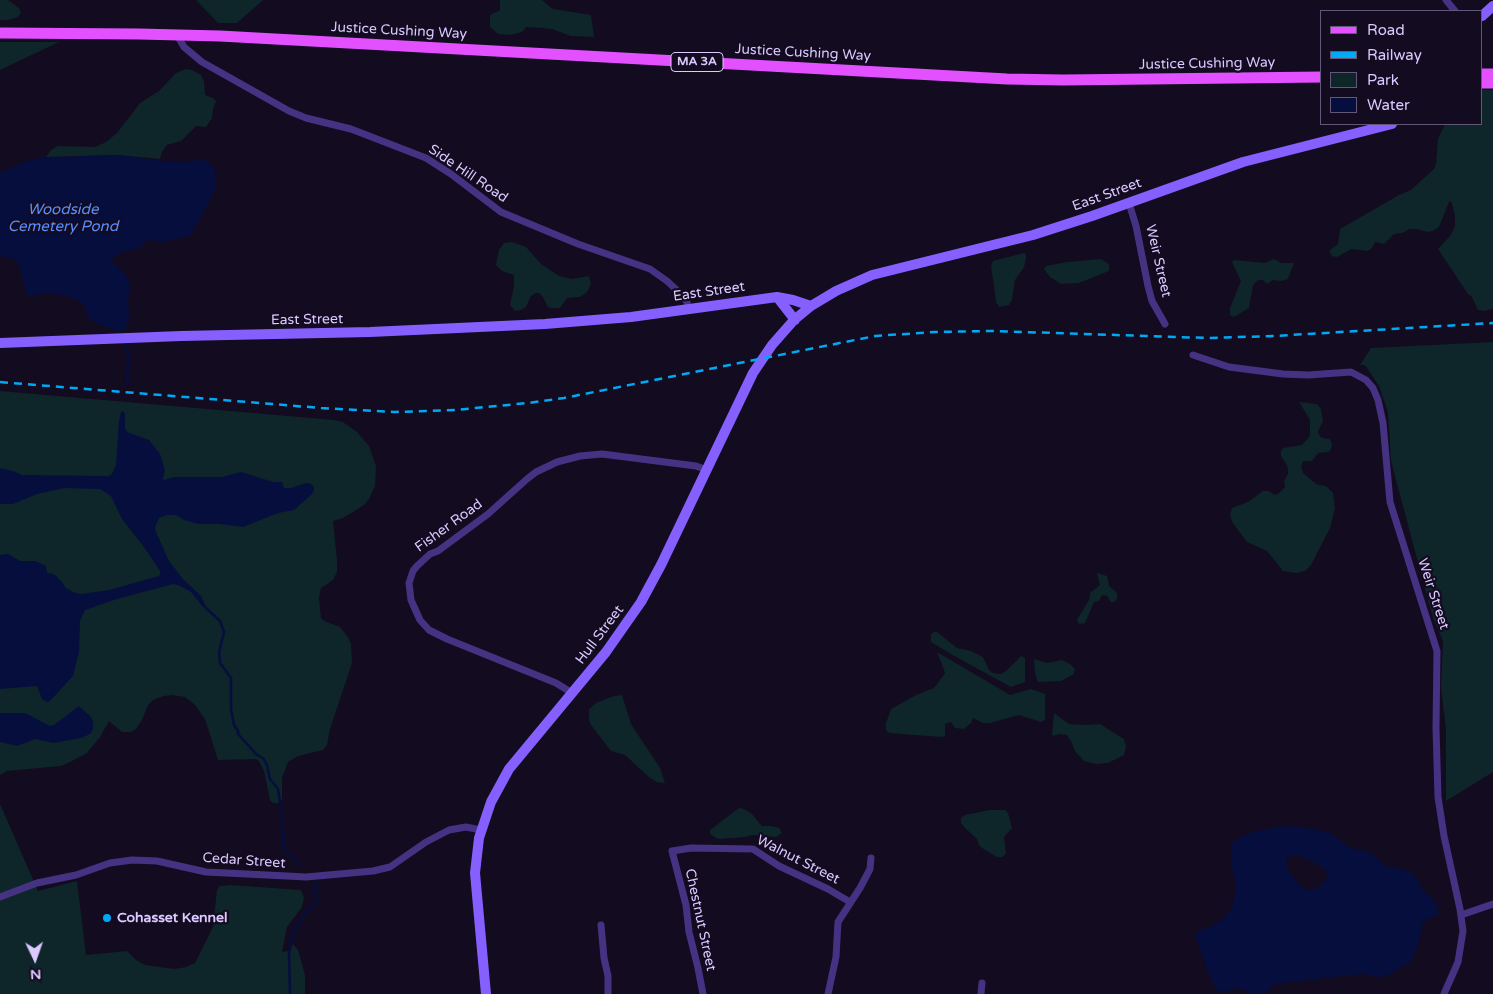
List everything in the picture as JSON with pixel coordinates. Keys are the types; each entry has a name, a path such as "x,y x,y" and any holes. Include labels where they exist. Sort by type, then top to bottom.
{"main road":[{"path":"1483,15 1493,6"},
{"name":"Justice Cushing Way","path":"0,33 177,35 1006,79 1320,77"},
{"name":"East Street","path":"0,343 181,336 370,332 595,320 777,297 811,306 842,287 872,276 1033,235 1243,162 1388,125"},
{"path":"777,297 795,320"},
{"name":"Hull Street","path":"486,994 475,884 477,851 481,830 491,802 509,769 618,637 641,602 661,565 757,366 772,345 811,306"}],"street":[{"path":"1446,0 1454,10"},
{"name":"Side Hill Road","path":"177,35 184,47 202,62 289,111 306,118 351,129 426,158 451,174 501,212 578,244 650,269 682,295 687,302 688,309"},
{"name":"Weir Street","path":"1129,203 1136,226 1152,301 1165,324"},
{"name":"Weir Street","path":"1193,355 1229,367 1283,374 1308,375 1351,372 1366,380 1376,394 1383,423 1390,502 1437,651 1436,728 1438,797 1463,931 1462,946 1455,970 1444,994"},
{"name":"Fisher Road","path":"572,693 556,682 447,639 429,630 420,620 411,600 409,583 413,571 430,554 438,551 488,514 527,478 557,462 580,456 602,454 696,466 707,470"},
{"name":"Cedar Street","path":"0,897 37,883 68,877 110,863 132,860 156,862 206,872 306,877 372,871 390,867 426,842 449,830 466,827 481,830"},
{"name":"Walnut Street","path":"672,850 691,848 753,849 780,866 850,902"},
{"name":"Chestnut Street","path":"672,850 686,905 703,994"},
{"path":"828,994 836,957 838,922 868,872 871,858"},
{"path":"1461,914 1493,904"},
{"path":"601,925 604,958 608,976 608,994"},
{"path":"981,994 982,983"}],"green space":[{"path":"0,0 8,0 19,8 21,13 18,17 0,20"},
{"path":"196,0 263,0 237,23 218,23"},
{"path":"500,0 542,0 553,9 591,15 594,37 571,36 552,29 526,27 522,32 510,35 498,34 490,27 490,15 500,10"},
{"path":"0,42 59,42 0,70"},
{"path":"186,69 201,75 204,81 205,95 216,101 212,118 206,127 196,126 181,141 167,145 160,159 117,155 46,157 51,150 58,146 95,147 106,142 117,133 140,103 159,91 176,73"},
{"path":"1483,90 1493,90 1493,309 1478,310 1472,297 1468,294 1438,249 1450,236 1455,226 1455,215 1451,201 1439,227 1433,231 1427,232 1410,229 1394,234 1384,244 1375,242 1368,251 1351,249 1337,257 1332,256 1329,251 1338,244 1340,229 1411,190 1434,169 1438,139 1445,125 1483,125"},
{"path":"512,242 526,247 541,264 559,276 572,279 589,276 591,284 587,292 580,297 567,298 560,308 548,307 543,297 539,293 535,293 531,296 526,307 515,311 510,305 514,275 502,271 496,265 499,250 504,243"},
{"path":"1024,253 1026,259 1024,267 1015,280 1012,300 1009,305 999,307 996,302 991,266 993,261"},
{"path":"1101,259 1109,264 1109,271 1079,283 1061,284 1050,277 1044,269 1046,266 1067,262"},
{"path":"1274,259 1281,263 1294,263 1288,279 1281,281 1273,280 1267,284 1263,280 1258,280 1253,285 1249,308 1234,317 1230,315 1230,308 1241,281 1232,262 1234,260 1265,263"},
{"path":"1493,342 1493,772 1446,801 1446,729 1441,688 1443,641 1433,618 1391,461 1388,412 1379,386 1365,365 1360,365 1371,348"},
{"path":"0,391 334,420 343,422 357,432 369,446 376,466 375,486 364,505 343,518 333,521 337,572 333,580 321,588 319,598 321,618 340,627 348,637 351,644 352,663 330,729 327,745 323,750 298,756 288,762 282,778 282,800 278,803 273,803 270,800 264,771 259,761 256,759 218,760 205,719 195,705 185,697 172,695 153,700 148,705 142,720 135,730 122,732 109,721 100,737 87,753 72,761 61,766 7,771 0,775"},
{"path":"1299,402 1317,404 1321,409 1323,421 1318,431 1319,435 1322,438 1330,439 1332,444 1329,452 1318,453 1312,461 1303,461 1301,467 1303,473 1318,485 1326,486 1333,493 1335,508 1330,528 1311,565 1305,571 1296,573 1283,571 1267,551 1247,542 1232,522 1230,514 1232,508 1248,502 1263,491 1269,491 1275,495 1285,487 1284,481 1288,474 1288,469 1281,456 1281,451 1283,448 1302,445 1310,436 1310,420"},
{"path":"1097,573 1107,576 1109,586 1117,593 1117,599 1111,602 1107,596 1102,595 1099,601 1094,602 1085,623 1079,624 1077,620 1089,600 1090,593 1100,585"},
{"path":"937,632 957,648 971,651 983,657 989,670 993,673 1001,674 1021,656 1025,658 1025,682 1011,687 956,657 931,642 931,634"},
{"path":"937,652 1010,695 1031,689 1045,694 1045,720 1041,722 1019,715 990,723 983,723 973,718 971,723 964,729 955,728 951,722 945,724 945,736 942,737 889,733 886,730 886,723 891,709 916,695 934,688 945,673"},
{"path":"1034,659 1047,663 1062,660 1075,669 1074,674 1061,681 1038,682"},
{"path":"622,695 631,724 660,768 665,783 657,782 650,778 625,755 611,751 591,725 589,709 596,703"},
{"path":"1054,713 1069,724 1100,724 1124,739 1126,747 1124,755 1108,763 1096,764 1084,761 1075,751 1067,735 1052,736"},
{"path":"0,804 38,891 77,881 86,955 127,951 136,960 145,965 174,969 186,967 195,963 213,927 217,890 220,886 301,890 304,898 302,907 287,927 282,952 289,951 293,944 298,950 305,975 305,994 0,994"},
{"path":"739,808 752,814 762,826 779,828 782,833 776,837 753,835 718,839 710,834 710,830"},
{"path":"990,810 1005,810 1008,813 1012,828 1004,837 1006,854 1002,857 997,857 982,848 977,839 961,823 961,818 965,815"}],"water":[{"name":"Woodside Cemetery Pond","path":"117,155 173,162 209,161 214,168 216,176 216,186 212,196 191,235 163,242 147,240 140,248 120,253 112,259 112,262 126,275 129,282 129,318 125,330 120,332 92,321 84,305 75,299 49,293 27,296 21,277 21,270 16,261 12,258 0,256 0,173 21,163 39,158"},
{"path":"123,411 125,413 125,428 127,432 149,440 160,454 165,470 164,480 174,477 222,477 241,472 273,482 282,482 284,488 310,483 314,487 314,491 294,510 278,513 243,527 198,524 184,520 176,515 167,515 159,518 155,527 156,532 169,561 183,579 201,596 207,609 203,607 191,592 173,584 85,610 80,621 79,652 73,676 50,701 47,702 42,699 37,686 0,689 0,555 8,554 20,561 35,561 46,566 47,573 54,574 66,588 75,593 82,594 109,590 159,576 160,574 160,571 144,547 122,519 111,496 100,489 64,488 37,494 13,504 0,504 0,468 22,475 108,476 112,474 116,465 119,421"},
{"path":"79,706 91,717 93,722 93,729 90,734 81,738 53,743 35,739 17,746 0,742 0,713 25,713 50,726"},
{"path":"1294,826 1329,832 1350,848 1368,851 1387,867 1400,868 1413,873 1424,891 1438,906 1438,915 1425,920 1422,925 1417,950 1409,963 1386,976 1380,977 1364,974 1274,984 1265,994 1250,994 1245,989 1235,988 1226,992 1217,991 1209,975 1195,934 1223,919 1232,907 1236,889 1231,865 1231,847 1233,842 1253,832 1276,827","holes":["1297,855 1309,859 1326,871 1327,879 1321,886 1312,890 1302,887 1288,870 1286,861 1290,856"]}],"waterway":[{"path":"127,345 127,385"},
{"path":"206,608 220,621 224,632 219,652 220,663 231,678 231,709 234,725 238,734 257,755 263,758 267,765 270,779 278,789 284,851 300,864"},
{"path":"290,994 289,954 292,937 305,913 317,902 315,890 317,881"}],"railway":[{"path":"0,382 321,408 394,412 455,410 564,398 875,336 993,331 1208,338 1493,323"}],"place":[{"name":"Cohasset Kennel","path":"107,918"}]}
